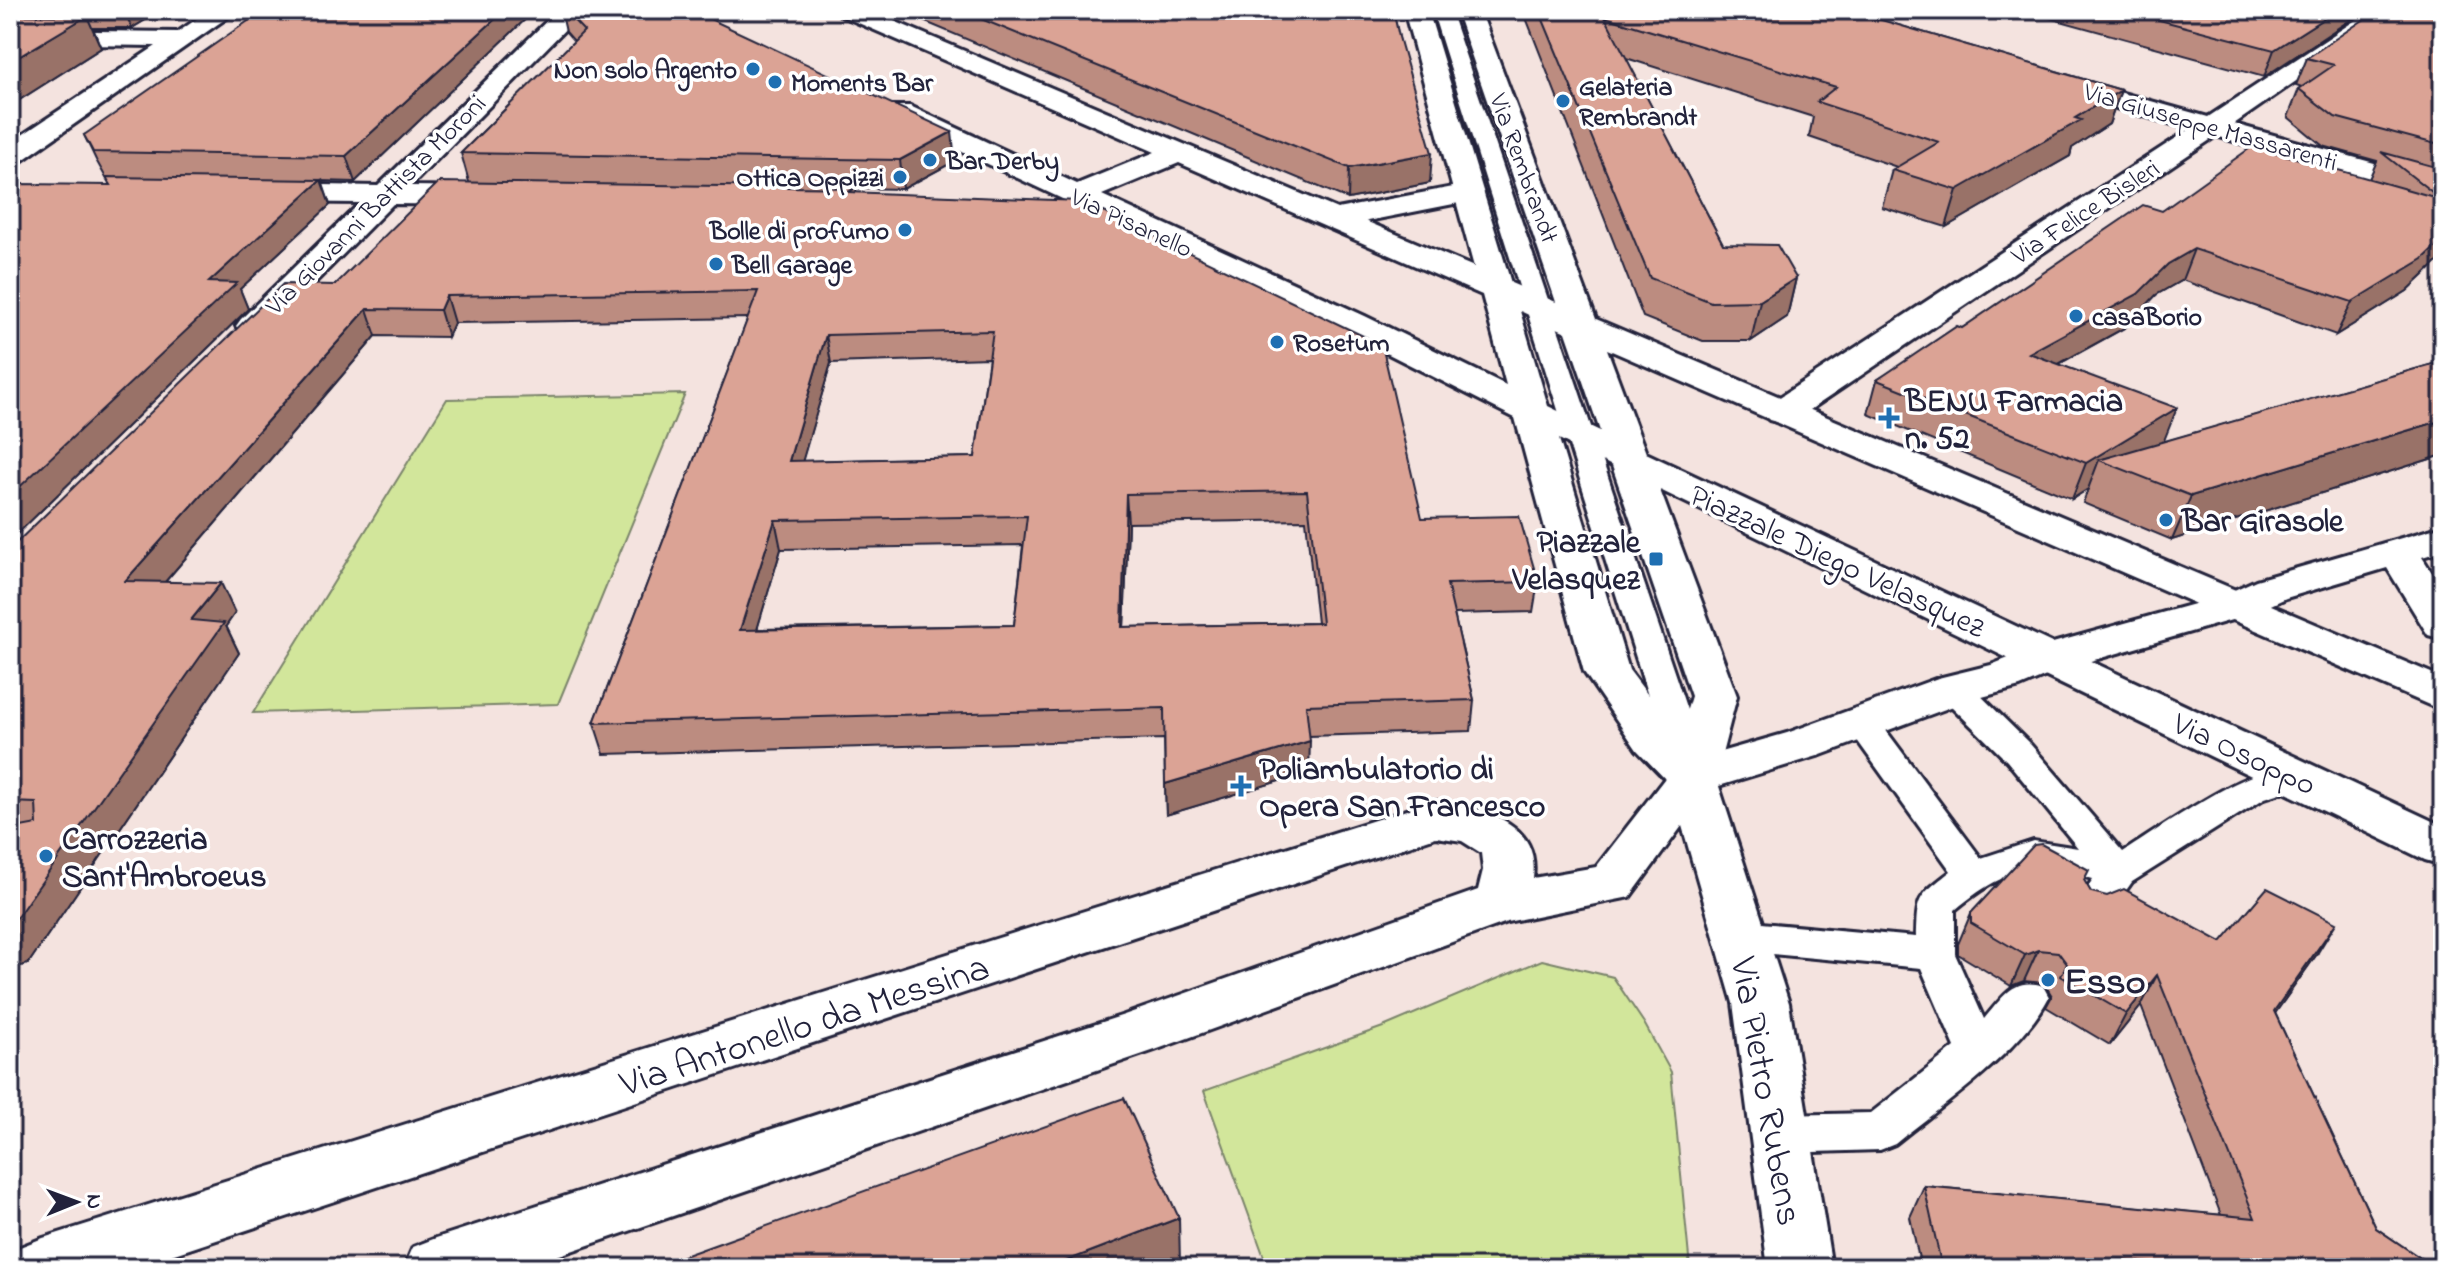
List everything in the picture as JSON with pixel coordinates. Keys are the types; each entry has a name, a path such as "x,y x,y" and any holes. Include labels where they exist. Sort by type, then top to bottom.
{"street":[{"path":"10,156 226,10"},
{"name":"Via Giovanni Battista Moroni","path":"232,347 572,10"},
{"path":"848,10 2443,696"},
{"name":"Via Rembrandt","path":"1416,10 1497,289"},
{"name":"Via Rembrandt","path":"1468,10 1581,325"},
{"name":"Via Felice Bisleri","path":"1782,412 2387,10"},
{"path":"10,37 184,39"},
{"name":"Via Giuseppe Massarenti","path":"2040,78 2443,191"},
{"name":"Via Pisanello","path":"874,99 1353,323 1533,414"},
{"path":"1030,203 1075,195 1178,153"},
{"path":"231,192 512,196"},
{"name":"Via Rembrandt","path":"1337,218 1469,193"},
{"path":"436,1268 1135,1034 1501,903 1612,883 1692,777 1654,739 1607,672 1497,289"},
{"name":"Piazzale Diego Velasquez","path":"1581,325 1714,696 1692,777"},
{"name":"Piazzale Diego Velasquez","path":"1533,414 2047,659"},
{"name":"Piazzale Diego Velasquez","path":"1692,777 1804,744 1861,721 1954,689 2004,677 2047,659 2234,606 2271,589 2443,538"},
{"path":"2399,553 2443,625"},
{"name":"Via Osoppo","path":"2047,659 2443,847"},
{"name":"Via Pietro Rubens","path":"1692,777 1761,1003 1800,1268"},
{"name":"Via Antonello da Messina","path":"43,1268 1435,819 1471,824 1498,840 1508,858 1501,903"}],"lane":[{"name":"Via Rembrandt","path":"1441,10 1539,307"},
{"path":"1539,307 1692,777"},
{"path":"1954,689 2019,753 2119,872"},
{"path":"1861,721 1973,874"},
{"path":"2091,910 2119,872 2252,789 2294,776"},
{"path":"1978,1053 1935,954 1936,904 1973,874 2033,855 2065,858 2119,872"},
{"path":"1740,936 1935,954"},
{"path":"1781,1134 1880,1131 1978,1053 2029,997"}],"green space":[{"path":"685,394 558,704 253,713 447,399"},
{"path":"1542,960 1613,977 1644,1023 1671,1072 1690,1268 1268,1268 1204,1091 1383,1027"}],"building":[{"path":"264,10 505,10 346,156 93,152 84,135"},
{"path":"564,10 691,10 952,132 900,160 461,153 584,31"},
{"path":"959,10 1393,10 1432,153 1349,168"},
{"path":"1539,10 1847,10 2121,90 2075,118 2081,120 1957,190 1892,170 1939,142 1817,102 1836,87 1605,17 1723,244 1777,245 1796,278 1760,301 1711,302 1650,278"},
{"path":"2121,10 2337,10 2274,50"},
{"path":"2378,10 2443,10 2443,146 2335,117 2299,89 2334,65 2307,58"},
{"path":"10,15 87,16 10,62"},
{"path":"2253,146 2441,199 2381,152 2443,169 2443,240 2423,259 2352,302 2194,249 2168,264 2138,294 2029,353 2177,408 2086,463 1877,380 1957,326 1962,328 2143,205 2162,211"},
{"path":"106,177 321,180 209,282 237,283 10,496 10,189 18,184 111,185"},
{"path":"439,182 856,188 848,192 1081,201 1382,345 1422,518 1519,516 1538,582 1447,584 1474,700 1306,705 1310,741 1165,784 1164,708 594,723 758,291 446,296 440,310 367,309 125,581 221,583 191,620 224,623 10,927 10,829 37,824 36,803 10,802 10,549 283,284 335,285","holes":["993,331 975,457 789,461 826,335","1307,491 1322,623 1122,627 1126,494","1027,516 1014,625 740,630 775,520"]},
{"path":"2443,361 2443,420 2191,496 2099,460"},
{"path":"2041,844 2089,870 2084,880 2091,892 2107,896 2124,889 2221,942 2267,888 2336,923 2274,1011 2376,1228 2435,1268 2205,1268 2119,1260 2121,1268 1942,1268 1924,1186 2255,1218 2157,975 2126,1014 2061,976 2067,964 2058,952 2038,950 2025,955 1971,923 1971,913 2034,845"},
{"path":"1124,1098 1179,1218 1048,1268 650,1268"}],"place":[{"name":"Non solo Argento","path":"753,69"},
{"name":"Moments Bar","path":"775,82"},
{"name":"Gelateria Rembrandt","path":"1563,101"},
{"name":"Bar Derby","path":"930,160"},
{"name":"Ottica Oppizzi","path":"900,177"},
{"name":"Bolle di profumo","path":"905,230"},
{"name":"Bell Garage","path":"716,264"},
{"name":"casaBorio","path":"2076,316"},
{"name":"Rosetum","path":"1277,342"},
{"name":"BENU Farmacia n. 52","path":"1889,418"},
{"name":"Bar Girasole","path":"2166,520"},
{"name":"Piazzale Velasquez","path":"1656,559"},
{"name":"Poliambulatorio di Opera San Francesco","path":"1241,786"},
{"name":"Carrozzeria Sant'Ambroeus","path":"46,856"},
{"name":"Esso","path":"2048,980"}]}
